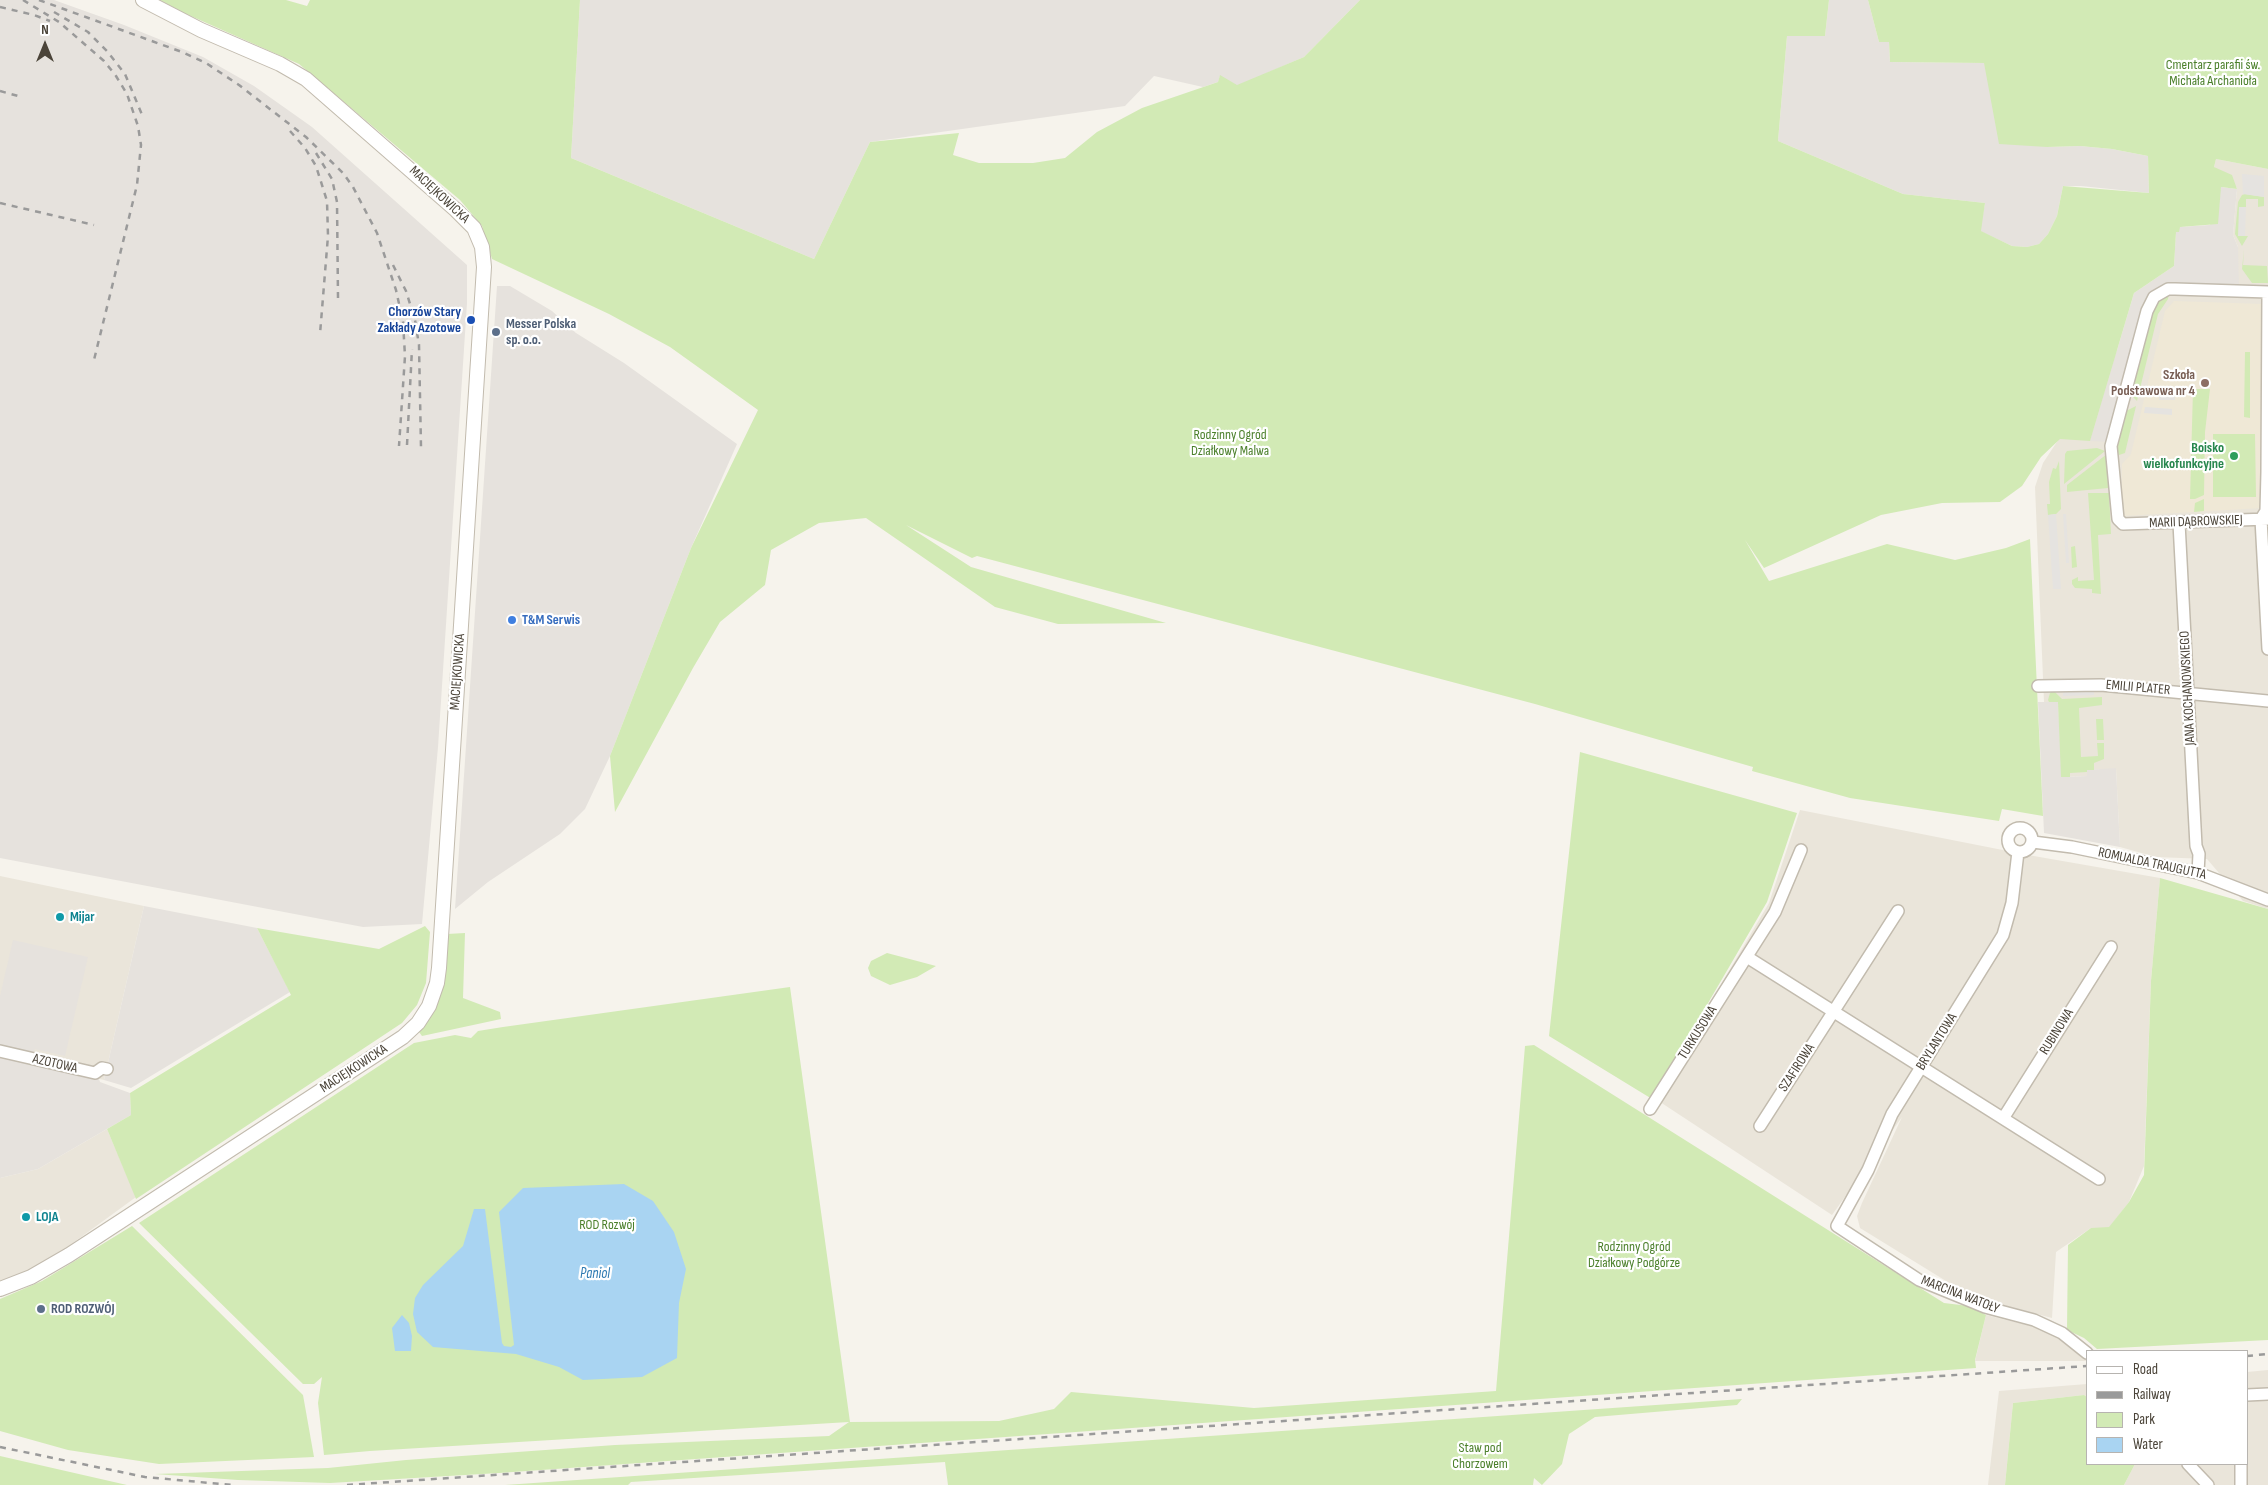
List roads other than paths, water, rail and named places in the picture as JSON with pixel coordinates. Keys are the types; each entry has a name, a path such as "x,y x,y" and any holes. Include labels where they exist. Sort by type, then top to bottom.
{"street":[{"name":"MACIEJKOWICKA","path":"0,1289 31,1277 69,1255 403,1037 418,1023 429,1006 437,983 439,968 484,267 482,246 474,228 461,214 306,79 280,64 201,30 143,0"},
{"name":"MARII DĄBROWSKIEJ","path":"2265,519 2123,524 2118,519 2111,446 2150,304 2154,297 2168,289 2268,292"},
{"path":"2268,292 2265,519 2268,649"},
{"name":"JANA KOCHANOWSKIEGO","path":"2179,523 2196,846 2199,854 2198,873"},
{"name":"EMILII PLATER","path":"2038,686 2101,685 2268,701"},
{"path":"2022,828 2027,830 2032,838 2032,842 2027,850 2018,852 2010,847 2008,843 2013,830 2022,828"},
{"name":"ROMUALDA TRAUGUTTA","path":"2032,842 2072,847 2198,873 2268,900"},
{"name":"TURKUSOWA","path":"1650,1109 1775,912 1801,850"},
{"name":"BRYLANTOWA","path":"1837,1226 1868,1170 1884,1130 2003,935 2012,903 2018,852"},
{"name":"SZAFIROWA","path":"1760,1126 1898,911"},
{"name":"RUBINOWA","path":"2004,1117 2111,947"},
{"path":"1747,957 2004,1117 2099,1179"},
{"name":"AZOTOWA","path":"0,1051 95,1073 102,1068 108,1069"},
{"name":"MARCINA WATOŁY","path":"1837,1226 1919,1280 1985,1307 2034,1320 2062,1333 2086,1352"},
{"path":"2248,1394 2268,1394"},
{"path":"2189,1465 2208,1485"},
{"path":"2240,1485 2241,1465"}],"water":[{"name":"Paniol","path":"624,1184 653,1201 674,1232 686,1269 679,1303 677,1358 642,1377 583,1380 559,1367 516,1354 433,1347 417,1332 413,1314 415,1298 423,1285 463,1246 474,1209 485,1209 502,1343 504,1346 511,1347 514,1345 499,1212 523,1188"},
{"path":"402,1315 409,1323 412,1336 411,1351 395,1351 392,1328"}],"railway":[{"path":"23,0 59,22 104,61 127,94 138,126 141,145 137,185 93,364"},
{"path":"39,0 182,52 206,63 239,85 306,137 343,173 353,187 377,233 396,290 403,322 405,356 399,446"},
{"path":"0,7 50,21"},
{"path":"54,12 88,32 107,51 125,74 143,117"},
{"path":"0,91 18,96"},
{"path":"290,131 305,148 316,166 327,201 328,236 320,334"},
{"path":"316,153 332,179 337,202 338,298"},
{"path":"0,203 94,225"},
{"path":"393,265 406,291 415,320 419,345 421,447"},
{"path":"407,445 412,349"},
{"path":"2248,1356 2268,1354"},
{"path":"347,1485 2086,1366"},
{"path":"0,1447 145,1477 232,1485"}],"place":[{"name":"Chorzów Stary Zakłady Azotowe","path":"471,320"},
{"name":"Messer Polska sp. o.o.","path":"496,332"},
{"name":"Szkoła Podstawowa nr 4","path":"2205,383"},
{"name":"Boisko wielkofunkcyjne","path":"2234,456"},
{"name":"T&M Serwis","path":"512,620"},
{"name":"Mijar","path":"60,917"},
{"name":"LOJA","path":"26,1217"},
{"name":"ROD ROZWÓJ","path":"41,1309"}],"park label":[{"name":"Cmentarz parafii św. Michała Archanioła","path":"2213,74"},
{"name":"Rodzinny Ogród Działkowy Malwa","path":"1230,444"},
{"name":"ROD Rozwój","path":"607,1225"},
{"name":"Rodzinny Ogród Działkowy Podgórze","path":"1634,1256"},
{"name":"Staw pod Chorzowem","path":"1480,1456"}]}
